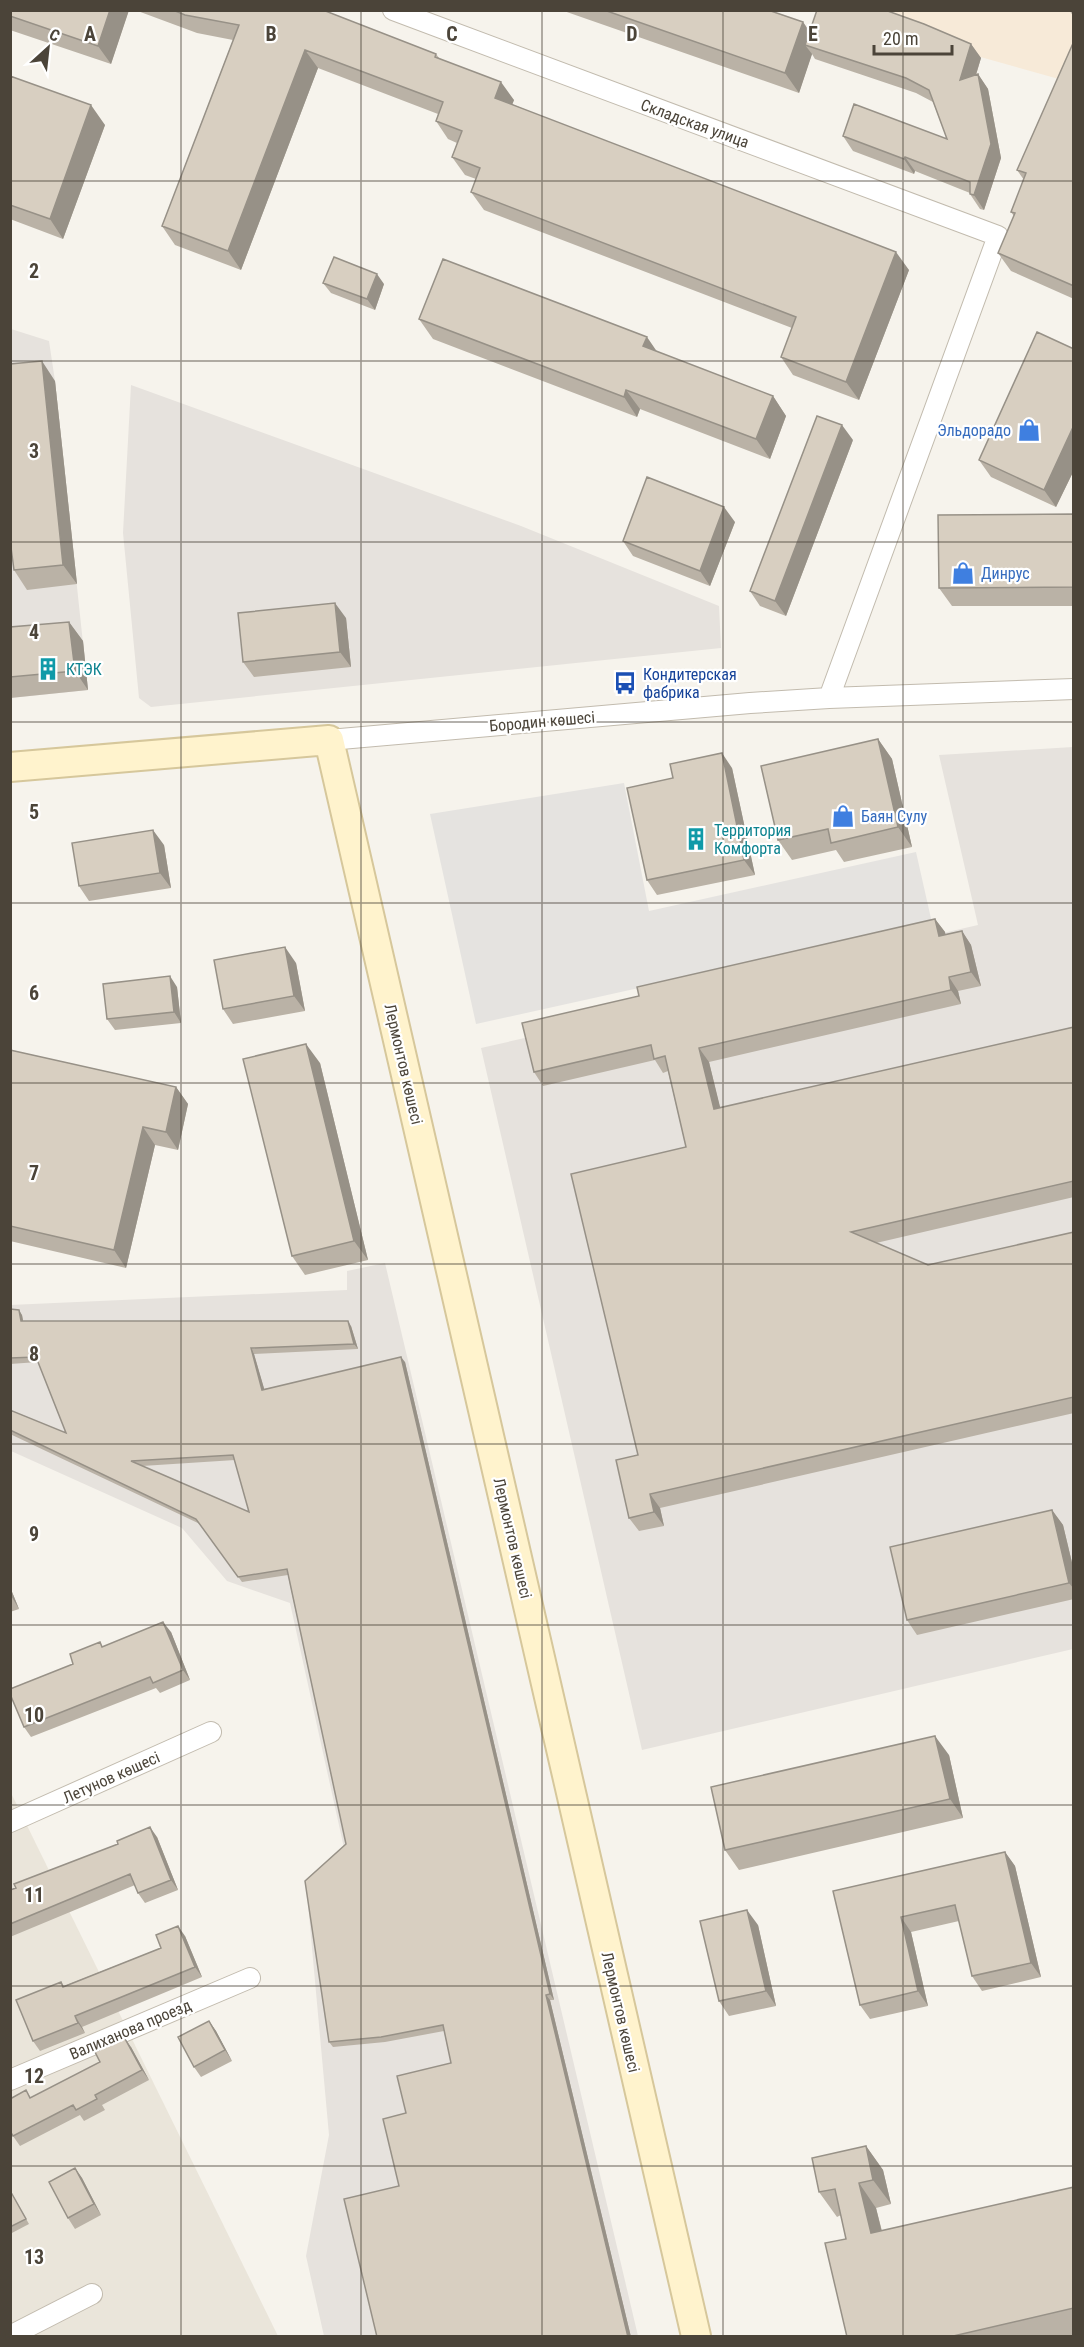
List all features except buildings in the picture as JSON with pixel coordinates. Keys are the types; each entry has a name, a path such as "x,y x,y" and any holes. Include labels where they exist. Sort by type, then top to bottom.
{"street":[{"name":"Складская улица","path":"393,10 998,236 829,698"},
{"name":"Бородин көшесі","path":"10,767 829,698 1074,689"},
{"name":"Лермонтов көшесі","path":"329,740 696,2337"},
{"name":"Летунов көшесі","path":"10,1822 211,1732"},
{"name":"Валиханова проезд","path":"10,2080 249,1978"},
{"path":"10,2336 92,2294"}],"shaded area":[{"path":"816,11 1073,11 1073,83"},
{"path":"11,329 49,341 88,690 11,698"},
{"path":"131,385 521,526 719,606 721,648 151,707 139,698 123,533"},
{"path":"1073,747 1073,1649 642,1750 481,1048 648,1010 647,1001 978,925 939,755"},
{"path":"624,783 649,911 916,852 932,923 476,1024 430,814"},
{"path":"385,1263 638,2336 324,2336 306,2256 329,2135 306,1882 344,1848 290,1603 227,1581 182,1528 11,1451 10,1305 347,1290 347,1271"},
{"path":"11,1793 278,2336 11,2336"}],"place":[{"name":"Эльдорадо","path":"1029,430"},
{"name":"Динрус","path":"963,573"},
{"name":"КТЭК","path":"48,669"},
{"name":"Кондитерская фабрика","path":"625,683"},
{"name":"Баян Сулу","path":"843,816"},
{"name":"Территория Комфорта","path":"696,839"}]}
